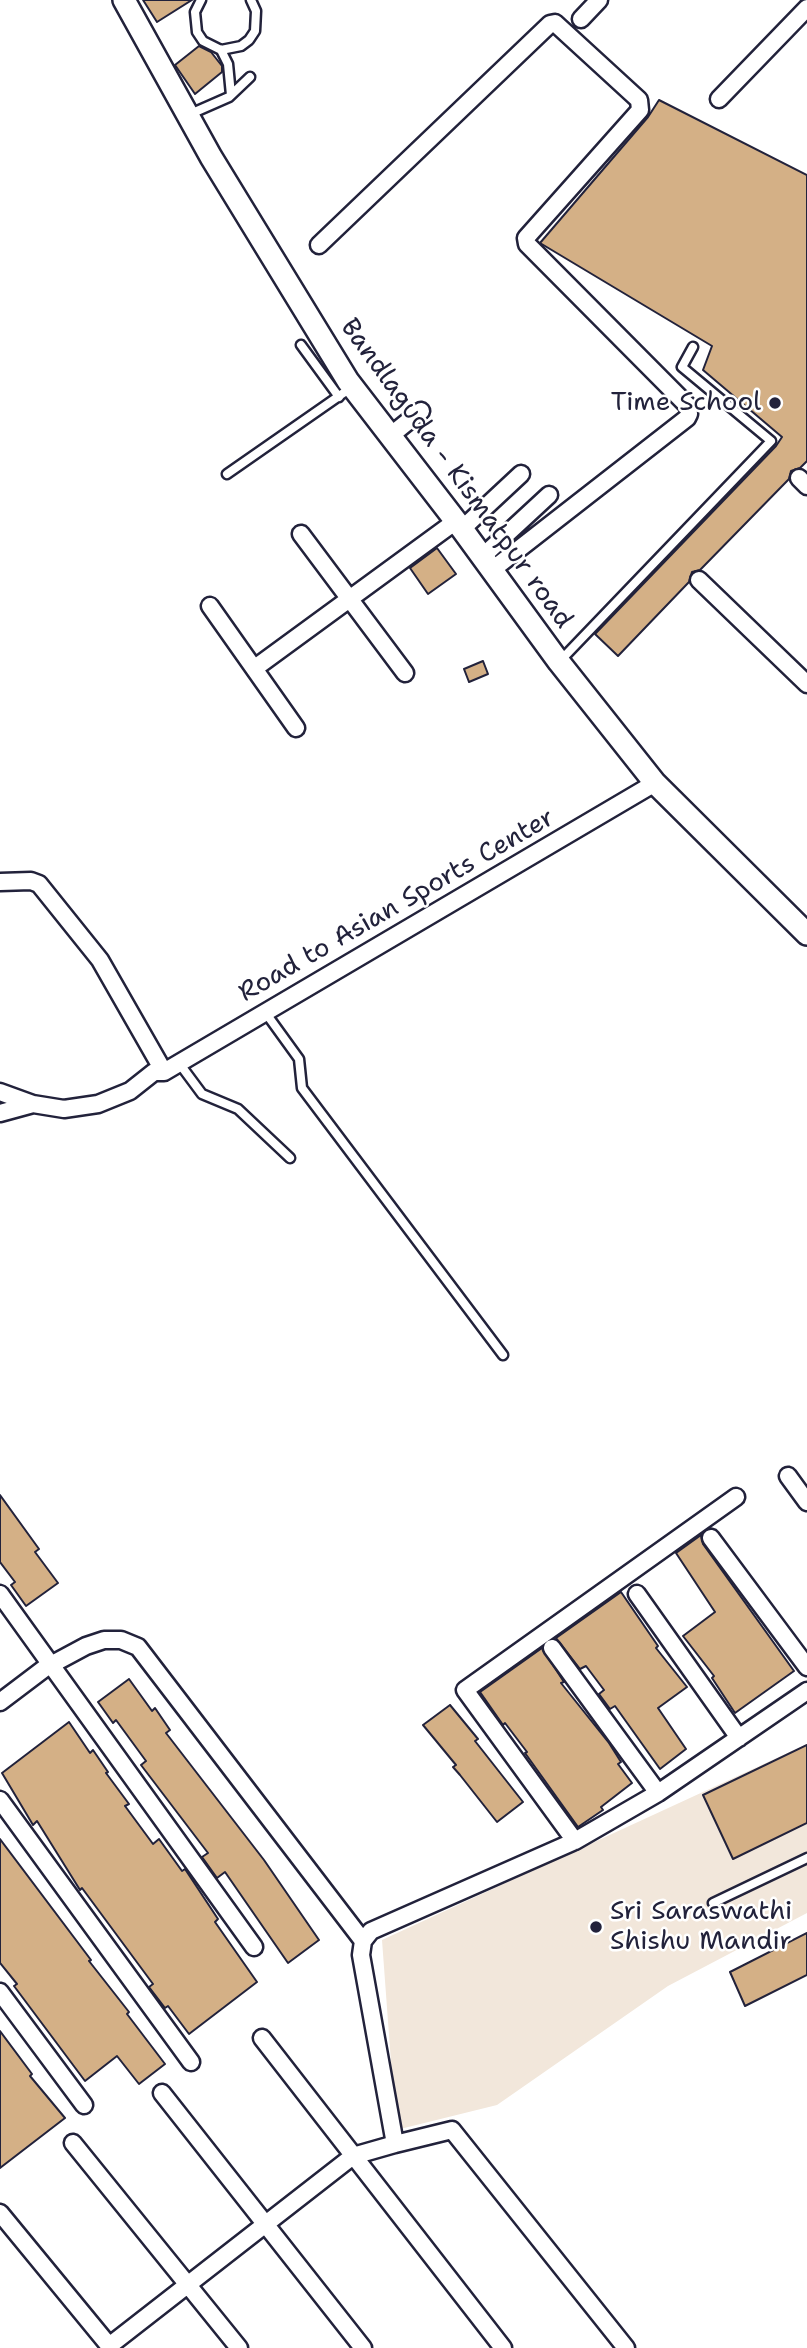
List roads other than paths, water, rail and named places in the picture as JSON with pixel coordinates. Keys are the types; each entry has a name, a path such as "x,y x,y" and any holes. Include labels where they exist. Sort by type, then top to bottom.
{"street":[{"name":"Bandlaguda - Kismatpur road","path":"124,0 211,158 346,392 390,436 559,662 655,783 807,934"},
{"path":"581,19 599,0"},
{"path":"719,99 807,8"},
{"path":"319,244 550,24 555,23 639,100 640,110 526,238 527,244 688,406 689,414 487,564"},
{"path":"390,436 421,411"},
{"path":"255,668 351,598 459,525 521,474"},
{"path":"487,564 549,495"},
{"path":"301,534 405,673"},
{"path":"699,580 807,684"},
{"path":"210,606 296,728"},
{"name":"Road to Asian Sports Center","path":"33,1104 64,1109 98,1104 130,1091 153,1072 164,1072 655,783"},
{"path":"0,882 31,881 39,884 100,960 164,1072"},
{"path":"0,1092 33,1104"},
{"path":"0,1113 33,1104"},
{"path":"788,1476 807,1502"},
{"path":"575,1842 465,1690 736,1497"},
{"path":"711,1538 807,1667"},
{"path":"0,1594 254,1947"},
{"path":"637,1594 739,1738"},
{"path":"0,1702 51,1665 86,1646 104,1640 121,1640 138,1647 363,1941"},
{"path":"552,1648 658,1793"},
{"path":"395,2144 361,1955 363,1941 371,1931 575,1842 658,1793 807,1692"},
{"path":"0,1800 191,2062"},
{"path":"0,1992 84,2105"},
{"path":"262,2038 503,2348"},
{"path":"162,2093 363,2348"},
{"path":"0,2213 110,2347 353,2156 452,2130 626,2348"},
{"path":"73,2143 239,2348"}],"lane":[{"path":"201,0 195,12 197,32 203,41 221,50 228,64 231,95"},
{"path":"221,50 241,46 255,31 256,11 251,0"},
{"path":"188,115 231,95 250,78"},
{"path":"227,474 346,392 300,345"},
{"path":"559,662 771,442 682,367 694,347"},
{"path":"265,1012 299,1059 302,1088 503,1355"},
{"path":"179,1063 202,1094 238,1109 289,1158"},
{"path":"713,1903 807,1858"}],"place":[{"name":"Time School","path":"775,403"},
{"name":"Sri Saraswathi Shishu Mandir","path":"596,1927"}]}
